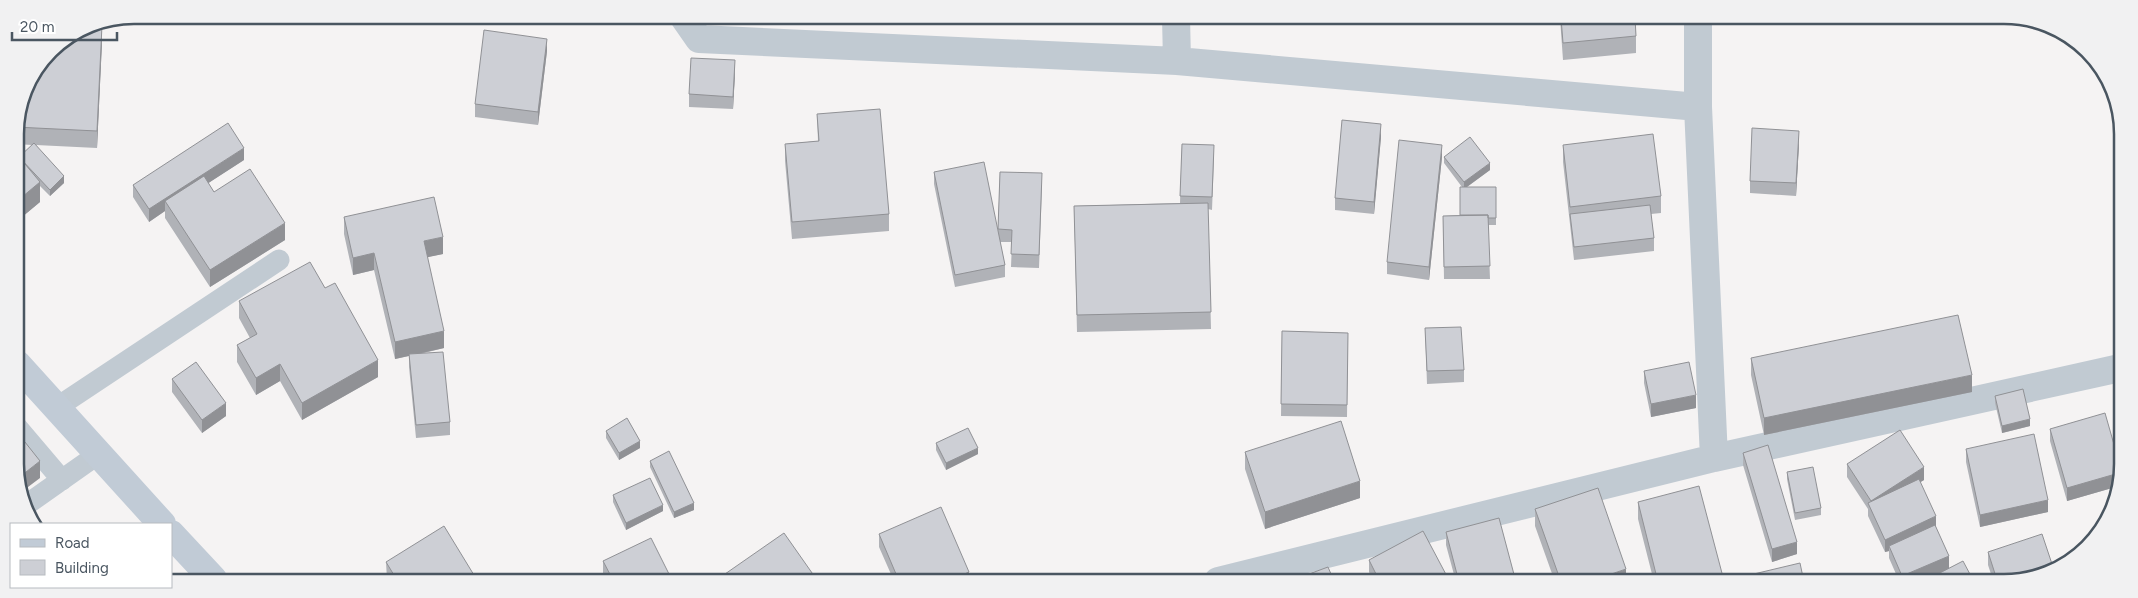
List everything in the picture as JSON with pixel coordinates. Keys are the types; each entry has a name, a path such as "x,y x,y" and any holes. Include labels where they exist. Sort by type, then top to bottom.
{"street":[{"path":"689,24 699,39 1177,61 1698,107"},
{"path":"1176,24 1177,61"},
{"path":"1698,24 1698,107 1714,458"},
{"path":"1246,574 1714,458 2114,369"},
{"path":"24,379 56,408 161,523"},
{"path":"172,535 208,574"}],"lane":[{"path":"56,408 279,260"},
{"path":"24,435 62,480"},
{"path":"31,502 97,455"}],"building":[{"path":"1561,24 1635,24 1636,36 1563,43"},
{"path":"102,29 97,131 24,127 28,105 35,85 51,61 73,42"},
{"path":"484,30 547,39 538,112 475,104"},
{"path":"691,58 735,60 733,97 689,94"},
{"path":"880,109 889,214 792,222 785,144 819,141 817,114"},
{"path":"1342,120 1381,124 1374,202 1335,198"},
{"path":"228,123 244,148 149,209 133,185"},
{"path":"1752,128 1799,131 1796,183 1750,181"},
{"path":"1653,134 1661,196 1570,207 1563,145"},
{"path":"1470,137 1490,163 1464,182 1444,157"},
{"path":"1399,140 1442,145 1429,267 1387,262"},
{"path":"34,143 64,176 50,190 24,162 24,152"},
{"path":"1182,144 1214,145 1212,197 1180,196"},
{"path":"984,162 1005,265 955,275 934,172"},
{"path":"24,163 40,182 24,195"},
{"path":"250,169 285,223 210,270 165,201 204,176 214,192"},
{"path":"1000,172 1042,173 1039,255 1011,254 1012,230 998,229"},
{"path":"1460,187 1496,187 1496,218 1488,218 1488,215 1460,215"},
{"path":"434,197 443,237 424,241 444,331 395,342 374,253 353,258 344,217"},
{"path":"1208,203 1211,312 1077,315 1074,206"},
{"path":"1650,205 1654,238 1574,247 1570,214"},
{"path":"1488,215 1490,266 1444,267 1443,216"},
{"path":"310,262 325,288 335,283 378,360 302,403 280,364 256,378 237,345 257,334 239,301"},
{"path":"1958,315 1972,375 1764,418 1751,358"},
{"path":"1461,327 1464,370 1427,371 1425,328"},
{"path":"1282,331 1348,333 1347,405 1281,404"},
{"path":"443,352 450,422 416,425 409,354"},
{"path":"196,362 226,403 202,420 172,379"},
{"path":"1689,362 1696,395 1651,404 1644,371"},
{"path":"2023,389 2030,419 2002,426 1995,396"},
{"path":"2105,413 2114,444 2113,475 2067,488 2050,429"},
{"path":"627,418 640,441 619,453 606,431"},
{"path":"1341,421 1360,481 1265,512 1245,452"},
{"path":"968,428 978,448 946,463 936,443"},
{"path":"1900,430 1924,467 1871,501 1847,464"},
{"path":"2034,434 2048,500 1980,515 1966,449"},
{"path":"24,441 40,461 24,473"},
{"path":"1768,445 1797,542 1772,549 1743,453"},
{"path":"669,451 694,503 674,512 650,461"},
{"path":"1813,467 1821,508 1795,513 1787,472"},
{"path":"650,478 663,505 626,523 613,495"},
{"path":"1919,479 1936,516 1885,540 1868,503"},
{"path":"1699,486 1722,574 1656,574 1638,502"},
{"path":"1598,488 1626,569 1611,574 1558,574 1535,509"},
{"path":"941,507 969,572 964,574 896,574 879,534"},
{"path":"1499,518 1514,574 1457,574 1446,532"},
{"path":"1935,525 1949,556 1907,574 1901,574 1889,546"},
{"path":"444,526 473,574 393,574 386,562"},
{"path":"1423,531 1446,574 1376,574 1369,560"},
{"path":"784,533 813,574 725,574"},
{"path":"2042,534 2052,563 2026,572 1995,574 1988,552"},
{"path":"651,538 669,574 610,574 603,561"},
{"path":"1963,561 1970,574 1938,574"},
{"path":"1800,563 1802,574 1754,574"},
{"path":"1328,567 1331,574 1309,574"}]}
